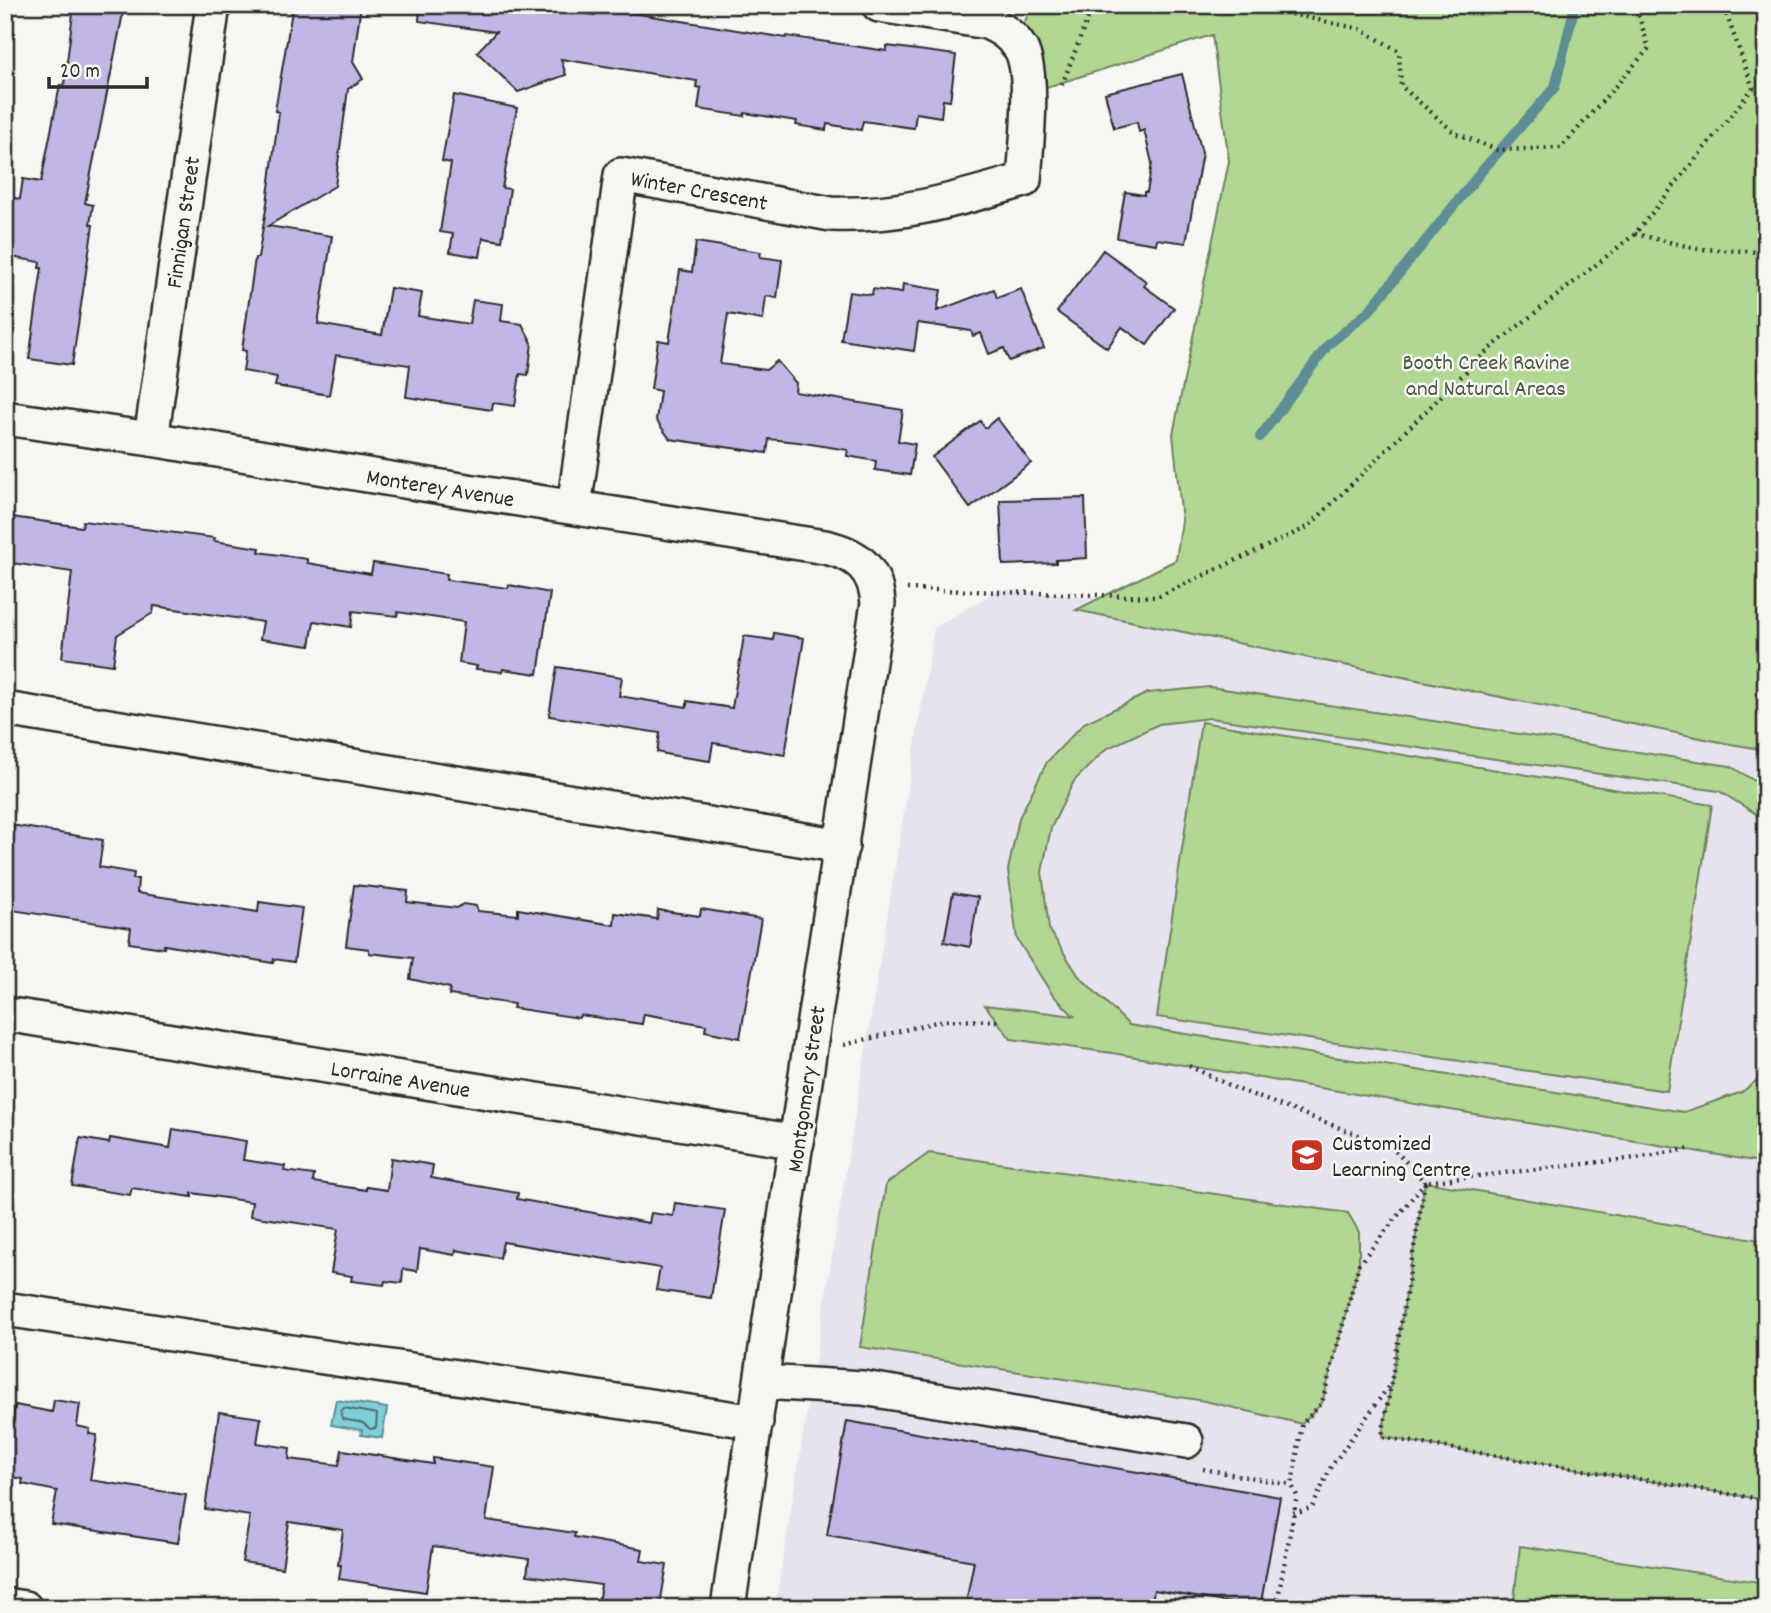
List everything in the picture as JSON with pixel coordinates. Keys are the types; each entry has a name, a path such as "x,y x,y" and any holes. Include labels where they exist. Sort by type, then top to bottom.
{"street":[{"name":"Finnigan Street","path":"151,439 213,5"},
{"name":"Winter Crescent","path":"574,508 621,175 831,214 863,215 926,208 1024,180 1029,103 1022,50 1000,28 987,22 879,5"},
{"name":"Monterey Avenue","path":"5,418 825,547 849,554 869,571"},
{"name":"Montgomery Street","path":"728,1608 878,603 875,582 869,571"},
{"path":"5,709 842,846"},
{"name":"Lorraine Avenue","path":"5,1014 797,1142"},
{"path":"5,1309 756,1422"},
{"path":"762,1382 863,1388 1186,1441"},
{"path":"5,1605 25,1608"}],"path":[{"path":"1250,5 1360,29 1399,51 1401,86 1455,133 1497,150 1561,148 1649,48 1635,5"},
{"path":"906,589 1157,597 1308,527 1488,350 1635,234 1753,88 1723,5"},
{"path":"1635,234 1699,248 1766,252"},
{"path":"810,1047 847,1045 944,1020 998,1021"},
{"path":"1189,1066 1237,1089 1394,1148 1425,1182"},
{"path":"1276,1608 1297,1496 1292,1485 1302,1424 1322,1403 1359,1264 1425,1182 1636,1158 1688,1149"},
{"path":"1425,1182 1382,1437 1766,1500"},
{"path":"1293,1513 1312,1508 1331,1467 1391,1382"}],"shaded area":[{"name":"Customized Learning Centre","path":"1000,589 1169,606 1766,703 1766,1608 775,1608 934,628"}],"green space":[{"name":"Booth Creek Ravine and Natural Areas","path":"1032,5 1766,5 1766,750 1076,610 1176,560 1182,521 1173,434 1229,161 1212,35 1047,87 1023,26"},
{"path":"1210,687 1730,766 1766,788 1766,820 1719,791 1210,718 1159,724 1106,749 1074,781 1051,828 1042,872 1049,929 1078,975 1129,1025 1684,1112 1742,1092 1766,1073 1766,1118 1758,1125 1766,1127 1766,1163 1112,1053 1011,1039 985,1005 1074,1016 1052,994 1017,939 1008,870 1019,818 1047,762 1084,723 1148,693"},
{"path":"1201,722 1712,805 1667,1091 1157,1017"},
{"path":"929,1153 1348,1213 1359,1232 1359,1264 1322,1403 1302,1424 1205,1401 860,1347 886,1184"},
{"path":"1425,1182 1766,1241 1766,1500 1382,1437"},
{"path":"1520,1546 1766,1583 1766,1608 1513,1608"}],"water":[{"path":"336,1400 387,1408 382,1438 361,1435 362,1430 331,1425"}],"building":[{"path":"74,5 124,8 85,203 93,205 90,224 93,225 72,365 29,359 42,268 39,268 40,262 5,256 5,196 20,199 23,179 41,182 60,85 64,86"},
{"path":"293,5 361,5 353,62 363,79 348,89 335,186 268,226 332,236 318,324 382,335 390,288 422,293 418,316 469,324 473,300 503,304 501,321 522,324 532,343 528,375 520,374 515,406 493,403 492,410 406,397 410,365 336,355 329,395 275,386 277,377 243,371 246,351 242,350 255,258 258,258 267,203 279,112 275,111"},
{"path":"420,5 542,5 594,15 608,5 617,5 621,11 786,38 787,36 887,51 887,46 956,55 950,101 943,100 941,117 916,113 914,128 863,121 861,130 827,124 826,130 796,125 797,121 698,109 701,88 696,87 697,81 561,59 566,75 518,92 477,52 496,32 419,21"},
{"path":"1182,74 1202,153 1186,243 1157,239 1156,244 1117,238 1125,192 1144,195 1144,192 1147,192 1152,163 1144,130 1139,132 1137,122 1114,128 1105,93"},
{"path":"454,95 517,108 502,188 510,189 502,241 483,238 480,257 450,252 453,234 440,232 451,163 442,161"},
{"path":"696,242 761,252 760,257 782,260 777,298 766,296 763,320 728,314 720,364 766,370 777,361 796,383 795,392 903,410 898,441 915,444 910,475 875,470 876,461 847,456 848,450 798,442 769,439 767,453 670,439 656,420 660,391 651,389 658,340 669,342 680,270 692,272"},
{"path":"1103,250 1147,282 1144,286 1174,308 1147,345 1122,327 1107,348 1057,312"},
{"path":"903,284 941,290 937,311 994,289 997,298 1021,289 1044,348 1009,361 1004,348 989,354 981,333 973,336 971,331 918,323 914,351 841,340 849,292 872,295 873,289 902,293"},
{"path":"997,418 1031,463 970,508 932,457 980,421 985,428"},
{"path":"1085,498 1087,558 1056,560 1056,563 1003,565 1000,500"},
{"path":"5,516 82,527 83,521 215,538 214,541 260,548 259,552 307,559 307,563 371,574 373,563 447,574 446,580 508,588 509,585 550,593 538,674 503,669 502,672 476,669 477,666 459,663 464,622 398,612 397,616 353,611 351,627 314,621 310,646 260,639 263,622 154,606 153,613 117,635 113,665 62,658 72,572 5,562"},
{"path":"774,633 804,638 785,755 713,743 710,761 670,755 657,752 660,733 549,716 557,667 622,677 619,696 687,707 687,701 732,708 744,636 773,640"},
{"path":"5,824 103,840 99,867 134,873 133,879 138,879 137,893 258,912 259,902 302,908 294,962 274,959 273,963 164,945 164,948 129,943 131,928 5,909"},
{"path":"354,885 408,891 407,902 457,908 463,904 476,906 478,911 518,915 518,909 614,925 615,913 657,919 658,910 700,916 701,909 761,919 740,1038 705,1031 706,1025 644,1014 642,1024 580,1015 579,1018 513,1008 514,1004 449,995 450,988 410,979 413,958 369,953 369,949 346,946"},
{"path":"953,893 978,897 970,947 944,942"},
{"path":"173,1129 246,1141 243,1160 285,1166 284,1171 314,1175 313,1182 366,1190 366,1187 387,1190 391,1158 433,1165 431,1178 518,1193 517,1199 649,1223 651,1213 673,1216 675,1203 725,1210 711,1298 656,1290 660,1268 503,1242 500,1258 456,1250 455,1255 420,1249 417,1271 403,1269 402,1283 385,1281 384,1285 351,1281 352,1276 331,1273 338,1229 250,1216 252,1202 132,1188 130,1195 72,1186 80,1138 109,1143 110,1138 170,1148"},
{"path":"54,1400 80,1404 77,1426 90,1429 89,1434 97,1435 90,1480 186,1495 178,1543 51,1524 57,1491 22,1484 23,1479 5,1476 15,1405 52,1412"},
{"path":"219,1412 261,1418 257,1443 290,1448 289,1459 339,1465 342,1450 433,1464 433,1458 494,1467 486,1520 575,1533 574,1537 643,1549 641,1561 667,1565 660,1604 633,1599 632,1608 598,1603 601,1585 527,1575 529,1559 433,1546 426,1592 339,1579 341,1565 338,1565 343,1530 289,1522 282,1568 242,1562 250,1516 205,1509"},
{"path":"847,1421 1280,1497 1260,1608 1154,1590 1151,1608 965,1608 974,1561 827,1535"}],"waterway":[{"path":"1260,437 1328,345 1369,311 1481,172 1555,87 1575,5"}],"place":[{"name":"Customized Learning Centre","path":"1307,1155"}]}
